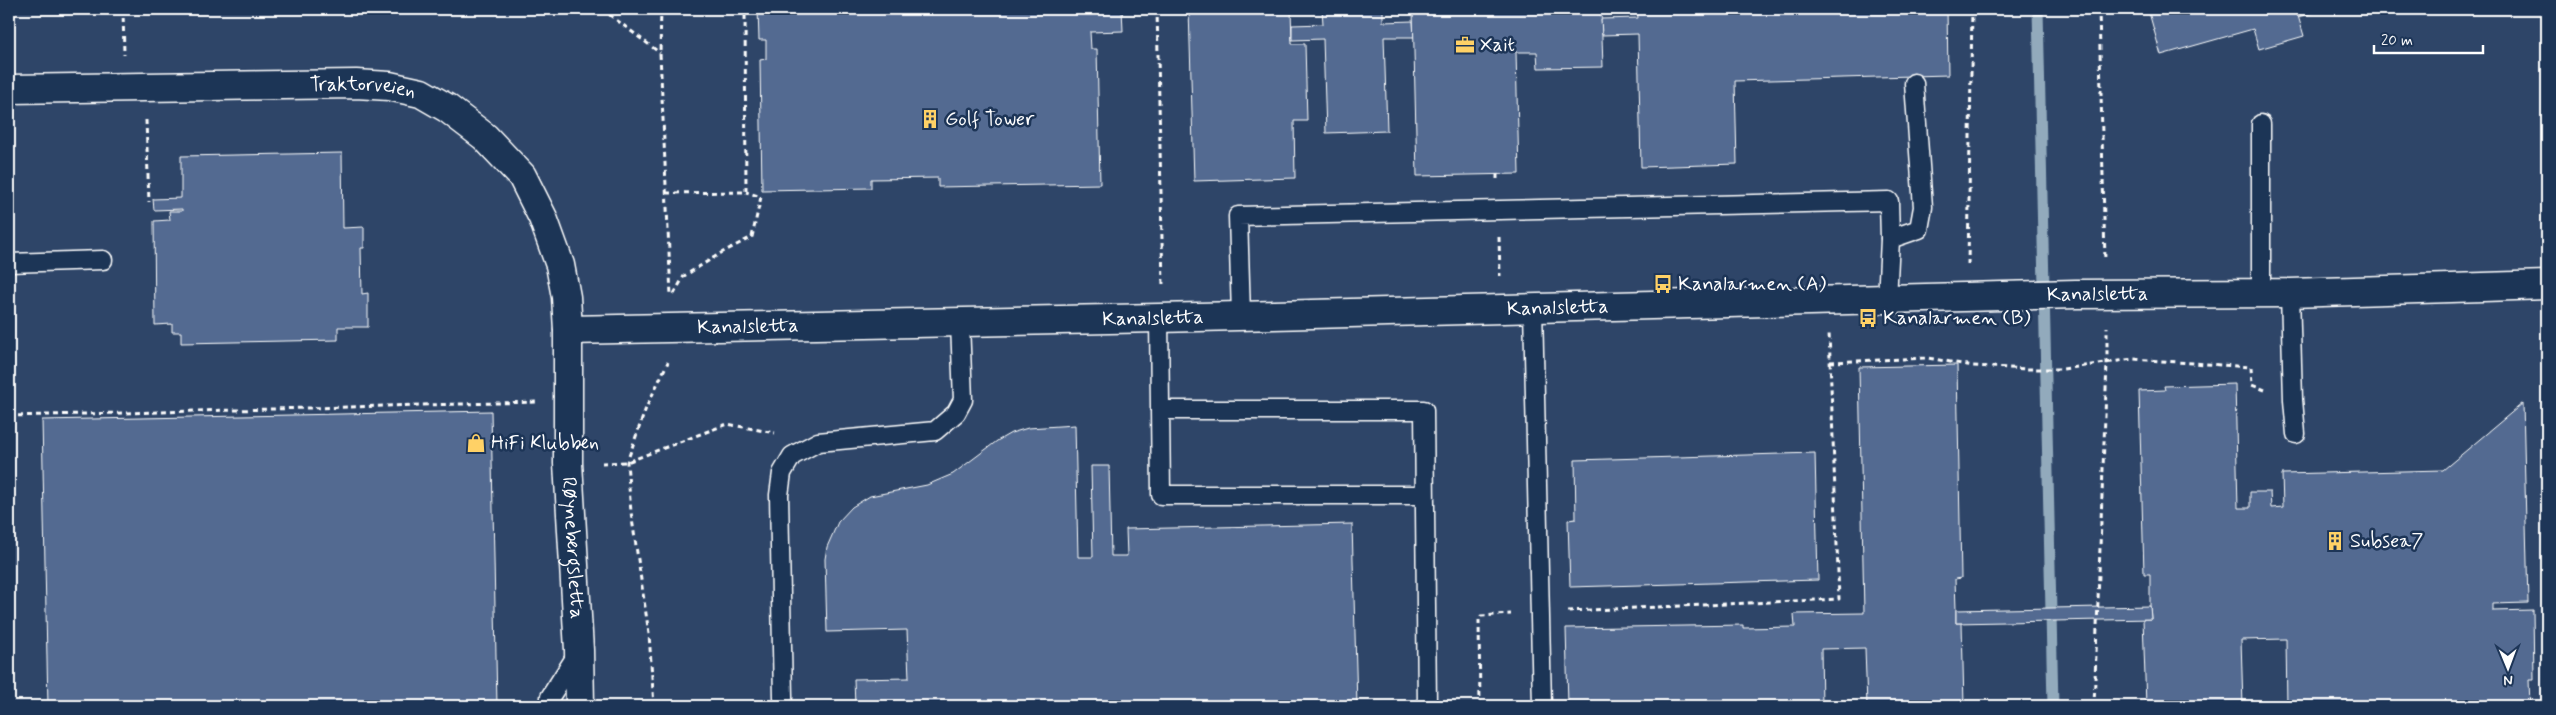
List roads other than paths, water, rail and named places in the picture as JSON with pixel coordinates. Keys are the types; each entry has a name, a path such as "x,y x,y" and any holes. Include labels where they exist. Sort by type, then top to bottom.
{"street":[{"name":"Traktorveien","path":"9,88 356,84 389,86 421,93 447,108 485,137 522,176 543,218 560,264 566,297 568,330"},
{"name":"Kanalsletta","path":"568,330 960,323 1501,308 1827,302 2076,294 2290,293 2547,285"},
{"name":"Røynebergsletta","path":"568,330 568,463 579,650 580,706"}],"lane":[{"path":"1890,240 1919,229 1923,207 1914,83"},
{"path":"2261,124 2261,293"},
{"path":"1242,315 1238,216 1889,201 1890,240 1887,300"},
{"path":"9,264 103,260"},
{"path":"2290,293 2293,400 2296,434"},
{"path":"1533,308 1542,706"},
{"path":"1159,318 1161,495 1424,495"},
{"path":"783,698 779,495 782,473 792,456 818,442 936,431 956,413 963,400 960,323"},
{"path":"1161,410 1424,410 1427,706"},
{"path":"550,706 550,697 579,650"}],"waterway":[{"path":"2038,9 2053,706"}],"place":[{"name":"Xait","path":"1465,45"},
{"name":"Golf Tower","path":"930,119"},
{"name":"Kanalarmen (A)","path":"1663,284"},
{"name":"Kanalarmen (B)","path":"1868,318"},
{"name":"HiFi Klubben","path":"476,443"},
{"name":"Subsea7","path":"2335,541"}]}
